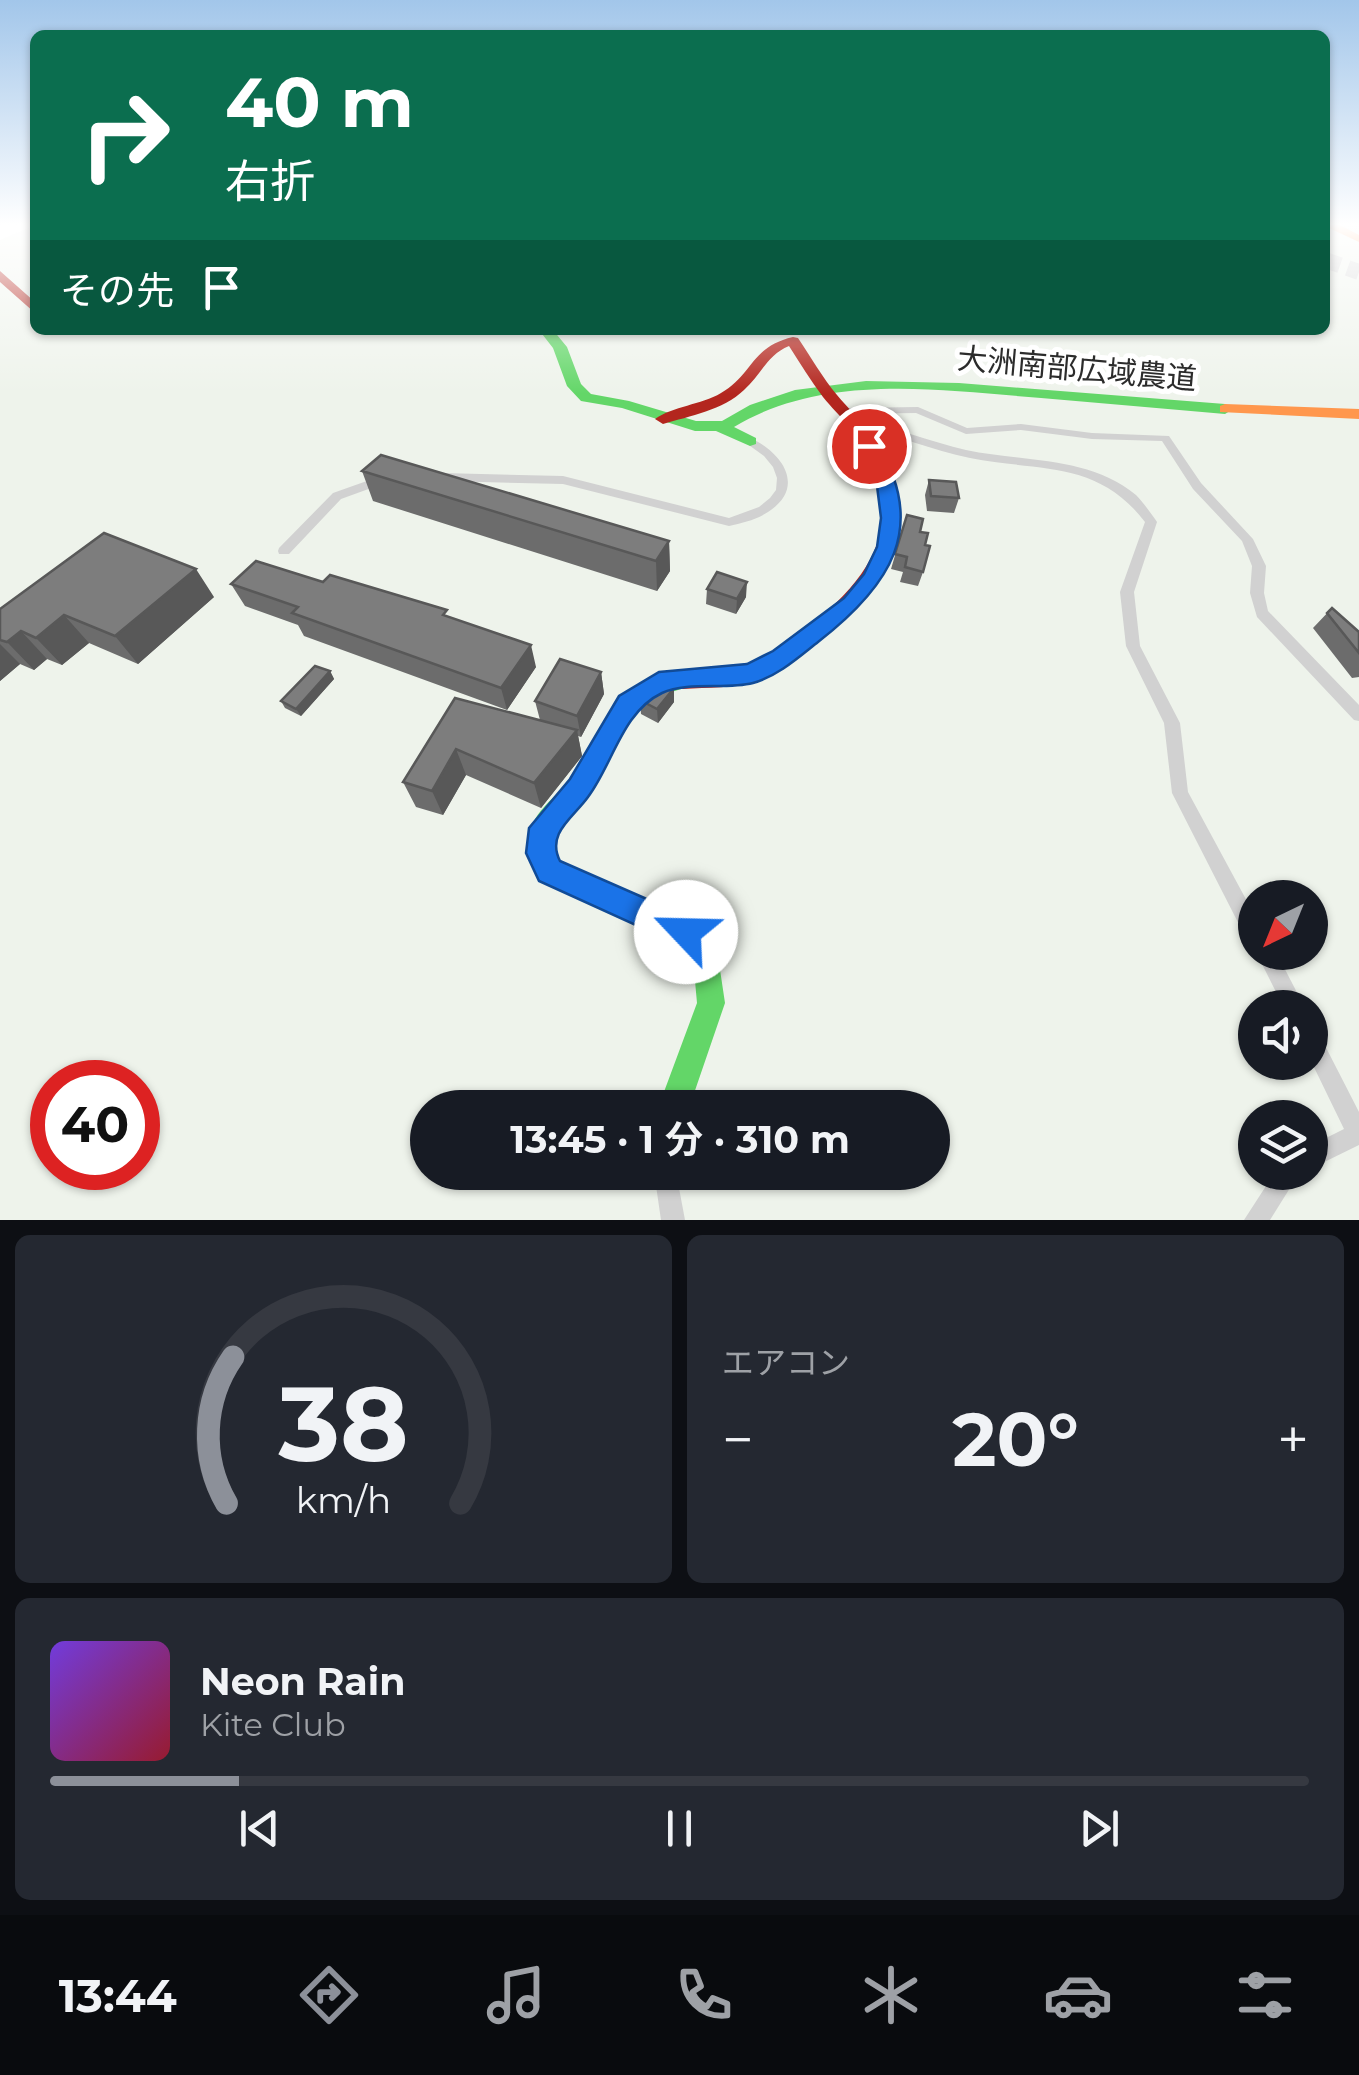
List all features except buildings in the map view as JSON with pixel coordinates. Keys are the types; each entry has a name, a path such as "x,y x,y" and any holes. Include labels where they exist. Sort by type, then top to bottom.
{"street":[{"path":"5,280 30,304"},
{"path":"426,477 563,480 729,522 753,518 771,506 785,477 780,463 750,441 721,427 663,419 625,404 581,396 573,388 559,339 553,335"},
{"path":"663,419 740,388 760,352 777,342 793,340 836,404 855,418 981,458 1055,464 1085,472 1139,502 1151,522 1127,592 1133,646 1172,723 1180,793 1238,903"},
{"name":"大洲南部広域農道","path":"721,427 755,407 827,388 918,386 1226,412 1359,414"},
{"path":"855,418 918,410 966,431 1021,426 1092,436 1165,438 1197,486 1248,539 1259,566 1257,593 1262,613 1359,715"},
{"path":"680,1090 711,1003 706,952 686,932 550,871 541,853 544,828 579,788 628,703 659,682 751,674 852,604 874,578 888,547 891,518 886,478 855,418"},
{"path":"284,551 337,496 364,483 392,479"},
{"path":"1328,1072 1359,1132 1328,1148"},
{"path":"668,1190 673,1220"},
{"path":"1256,1220 1277,1190"}],"shaded area":[{"path":"0,280 30,280 30,335 1330,335 1330,280 1359,280 1359,1220 0,1220"}],"traffic: fast":[{"path":"550,335 560,347 574,386 586,398 624,404 695,426 725,426 755,408 795,395 866,385 959,387 1225,409"},
{"path":"721,427 750,441"},
{"path":"680,1090 711,1003 706,953 686,932 550,871 541,838 547,821 576,790 631,704 662,684 683,680"}],"traffic: slow":[{"path":"1225,409 1359,414"}],"traffic: jam":[{"path":"5,280 30,304"},
{"path":"663,419 728,396 766,353 793,341 825,389 873,445 891,505 885,551 876,570 829,621 759,671 735,677 683,680"}],"route":[{"path":"686,932 550,871 541,853 544,828 579,788 628,703 659,682 751,674 781,658 852,604 874,578 888,547 891,518 886,478 869,446"}]}
